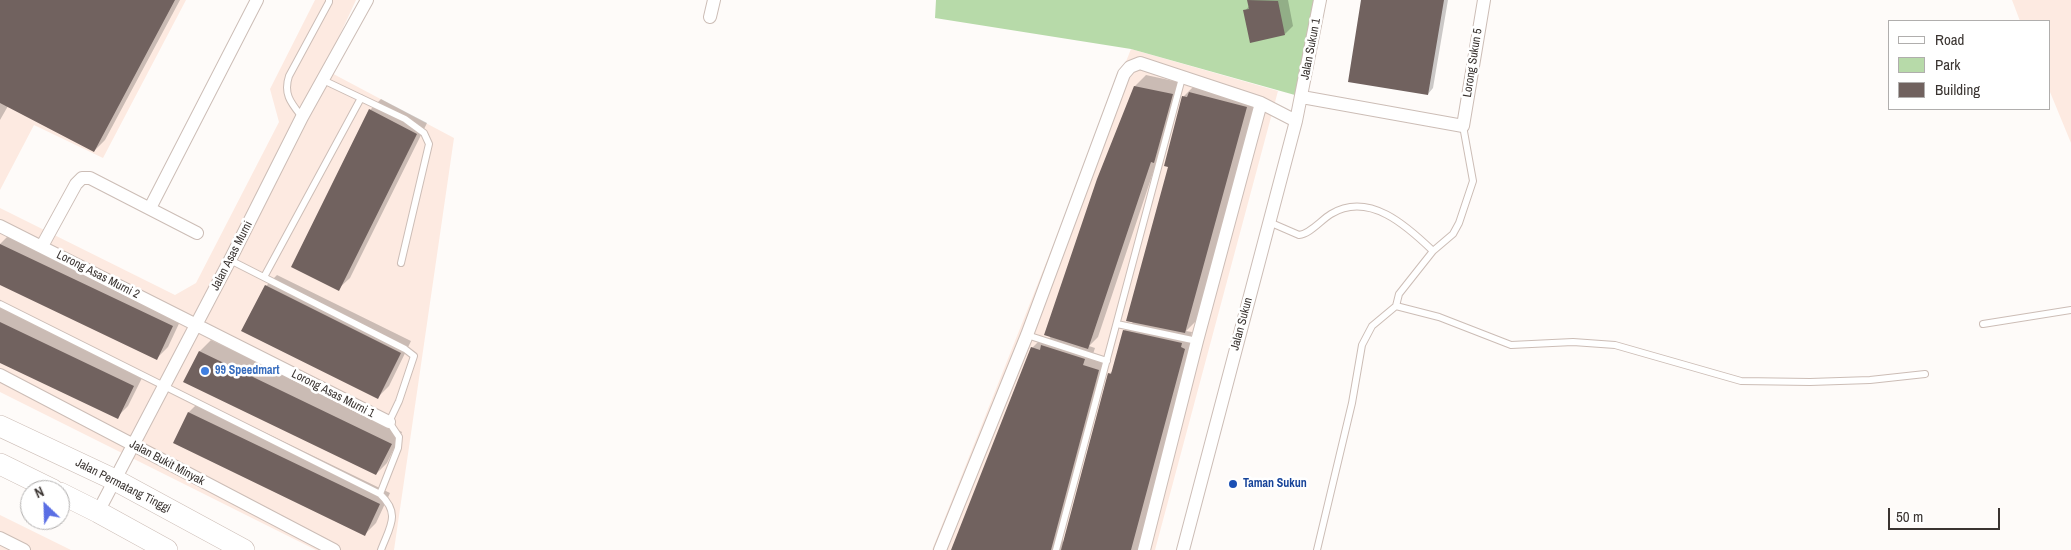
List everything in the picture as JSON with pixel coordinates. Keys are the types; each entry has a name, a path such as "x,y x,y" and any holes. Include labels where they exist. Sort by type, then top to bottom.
{"highway":[{"name":"Jalan Permatang Tinggi","path":"0,426 115,480 244,550"},
{"path":"0,464 33,480"},
{"path":"70,498 167,550"}],"street":[{"path":"150,208 257,0"},
{"name":"Jalan Asas Murni","path":"98,512 230,260 302,117 366,0"},
{"path":"710,17 714,0"},
{"name":"Jalan Sukun 1","path":"1302,97 1320,0"},
{"name":"Lorong Sukun 5","path":"1463,126 1484,0"},
{"path":"940,550 1027,335 1124,74 1130,67 1140,63 1261,102 1296,121"},
{"path":"1302,97 1463,126"},
{"name":"Jalan Sukun","path":"1183,550 1302,97"},
{"path":"1144,550 1197,341 1261,102"},
{"path":"42,246 76,184 82,178 90,178 197,233"},
{"name":"Lorong Asas Murni 2","path":"0,226 196,324"},
{"name":"Lorong Asas Murni 1","path":"196,324 389,422"},
{"name":"Jalan Bukit Minyak","path":"0,376 334,550"},
{"path":"0,538 24,550"}],"lane":[{"path":"302,117 291,104 286,87 289,76 329,0"},
{"path":"1056,550 1118,324 1182,78"},
{"path":"323,80 405,119 424,134 429,144 401,263"},
{"path":"264,277 361,98"},
{"path":"1317,550 1352,403 1362,345 1372,326 1396,306 1399,294 1433,251 1453,234 1459,223 1473,181 1463,126"},
{"path":"1269,222 1299,235 1304,234 1337,211 1362,206 1385,213 1418,236 1433,251"},
{"path":"230,260 405,349 414,356 399,400 389,422 399,438 398,448 380,494"},
{"path":"0,304 380,494 388,502 393,515 381,550"},
{"path":"1396,306 1439,317 1511,344 1573,342 1615,345 1741,381 1810,382 1870,380 1925,374"},
{"path":"1983,324 2071,310"},
{"path":"1118,324 1197,341"},
{"path":"1027,335 1108,361"}],"shaded area":[{"path":"0,0 186,0 103,158 34,125 0,190"},
{"path":"315,0 356,0 324,69 454,138 394,550 316,550 0,392 0,208 175,295 196,283 279,122 270,89"},
{"path":"2012,0 2071,0 2071,143 2051,94 2051,20 2020,20"},
{"path":"1131,49 1278,91 1155,550 932,550"},
{"path":"0,515 20,525 20,530 30,530 71,550 0,550"}],"green space":[{"path":"936,0 1320,0 1302,97 1131,49 935,18"}],"building":[{"path":"0,0 175,0 94,152 0,103"},
{"path":"1247,0 1278,1 1285,35 1250,43 1243,10 1249,9"},
{"path":"1361,0 1444,0 1428,95 1348,82"},
{"path":"1134,86 1173,94 1154,163 1151,162 1088,349 1044,335 1097,179"},
{"path":"1189,92 1247,107 1185,333 1126,321 1168,167 1164,166 1182,96 1187,97"},
{"path":"369,109 417,134 339,291 291,267"},
{"path":"0,244 173,326 157,360 0,285"},
{"path":"265,285 401,353 378,399 241,331"},
{"path":"0,322 134,386 118,419 0,363"},
{"path":"1123,330 1182,343 1181,347 1185,349 1131,550 1061,550 1108,373 1111,374"},
{"path":"1041,345 1085,359 1083,365 1099,370 1051,550 951,550 1031,347 1040,350"},
{"path":"199,351 392,444 376,475 183,382"},
{"path":"188,412 380,504 365,536 173,443"}],"place":[{"name":"99 Speedmart","path":"205,371"},
{"name":"Taman Sukun","path":"1233,484"}]}
